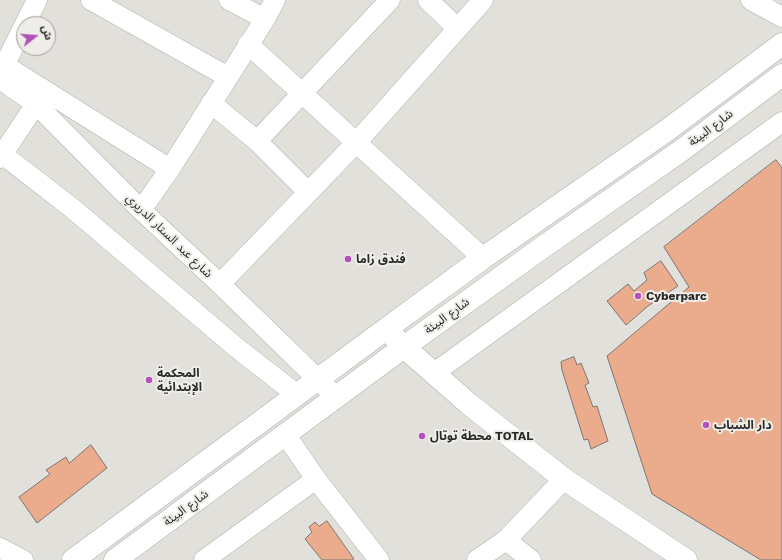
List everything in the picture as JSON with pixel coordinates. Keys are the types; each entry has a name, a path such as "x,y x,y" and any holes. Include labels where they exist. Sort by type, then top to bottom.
{"main road":[{"path":"73,560 296,394 483,258 666,131 782,44"},
{"name":"شارع البيئة","path":"115,560 404,347 543,247 682,150 782,75"},
{"path":"666,131 682,150"},
{"path":"528,227 543,247"},
{"path":"386,329 404,347 469,404 564,479 686,560"}],"street":[{"path":"29,16 37,0"},
{"path":"91,0 228,76"},
{"path":"230,0 265,19"},
{"path":"141,210 170,169 265,19 275,0"},
{"path":"257,141 390,0"},
{"path":"428,0 457,28"},
{"path":"220,284 356,143 483,0"},
{"path":"752,0 782,17"},
{"path":"16,43 1,73 170,169"},
{"path":"248,44 483,258"},
{"name":"شارع عبد الستار الدريري","path":"1,73 36,104 141,210 220,284 336,397"},
{"path":"212,103 257,141 308,192"},
{"path":"36,104 1,156 72,208 237,348 296,394"},
{"path":"434,373 782,122"},
{"path":"285,434 316,479 379,560"},
{"path":"204,560 316,479"},
{"path":"477,560 506,540 564,479"},
{"path":"506,540 531,560"},
{"path":"0,548 23,560"}],"building":[{"name":"دار الشباب","path":"776,160 782,168 782,560 761,560 652,494 607,356 689,287 664,247"},
{"name":"Cyberparc","path":"661,261 678,286 648,306 626,325 607,301 628,284 634,291 647,280 644,273"},
{"path":"574,357 577,365 581,363 589,383 585,385 593,407 597,406 608,441 591,449 588,439 584,440 562,370 561,362"},
{"path":"91,445 107,468 37,523 19,497 50,474 46,470 66,457 69,463"},
{"path":"327,521 354,559 322,560 305,539 312,532 309,527 315,522 319,526"}],"place":[{"name":"فندق زاما","path":"348,259"},
{"name":"Cyberparc","path":"638,296"},
{"name":"المحكمة الإبتدائية","path":"149,380"},
{"name":"دار الشباب","path":"706,425"},
{"name":"محطة توتال TOTAL","path":"422,436"}]}
